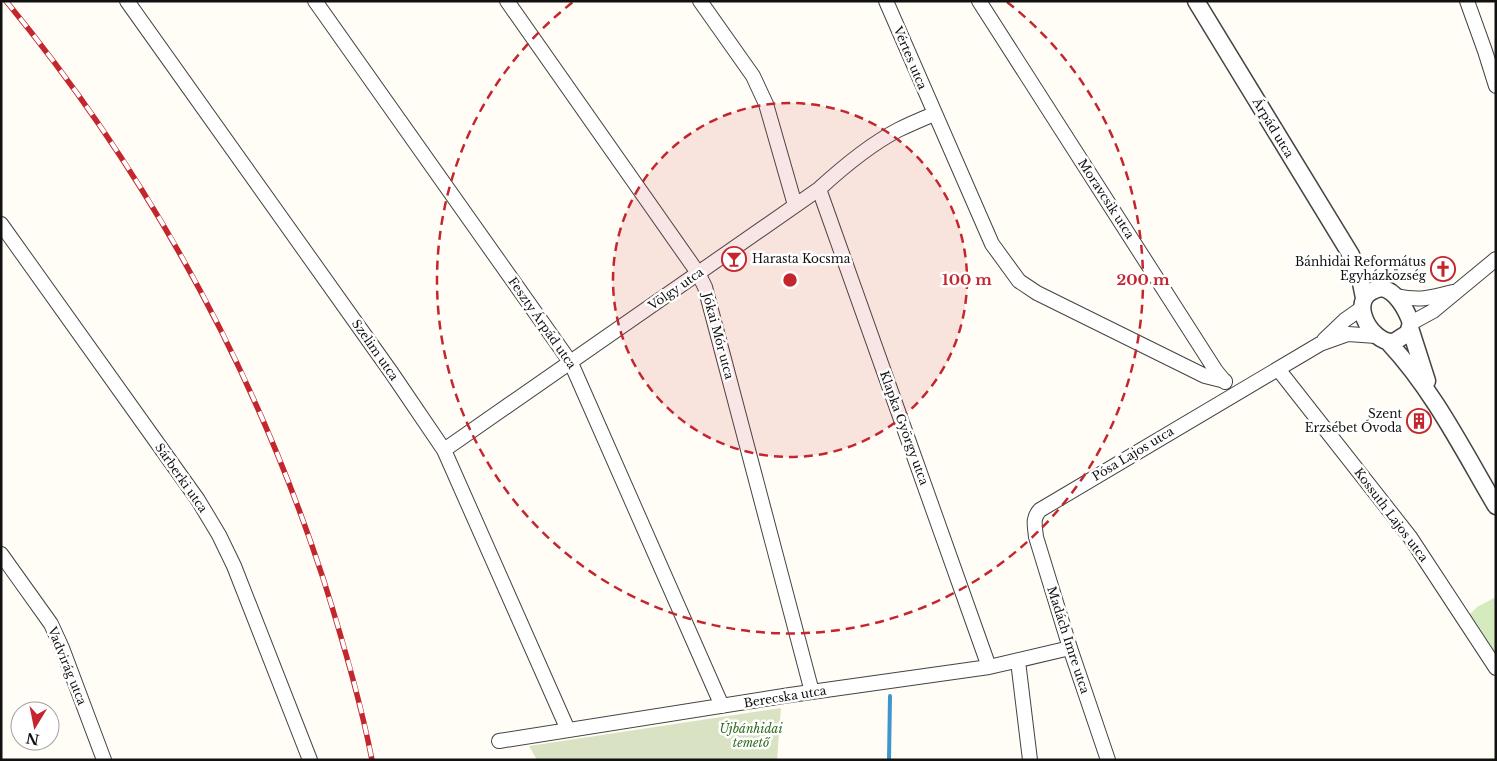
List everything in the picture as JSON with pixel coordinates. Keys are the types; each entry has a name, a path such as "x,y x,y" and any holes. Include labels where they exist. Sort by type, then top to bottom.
{"street":[{"name":"Szelim utca","path":"127,1 392,372 444,450 568,730"},
{"name":"Feszty Árpád utca","path":"315,1 571,363 722,706"},
{"name":"Jókai Mór utca","path":"507,1 698,273 705,287 812,692"},
{"path":"700,1 753,76 763,97 795,205"},
{"name":"Vértes utca","path":"886,1 992,244 1020,281 1037,293 1204,376 1225,381"},
{"name":"Moravcsik utca","path":"979,1 1216,371 1236,393"},
{"name":"Árpád utca","path":"1196,1 1351,255 1360,278 1363,303"},
{"path":"1466,1 1496,86"},
{"name":"Völgy utca","path":"444,450 819,189 843,167 866,150 897,130 934,114"},
{"name":"Klapka György utca","path":"819,189 989,667"},
{"name":"Sárberki utca","path":"1,224 198,500 220,535 310,760"},
{"name":"Árpád utca","path":"1351,255 1389,292"},
{"path":"1320,344 1348,334 1394,342 1402,338 1410,325 1432,311 1496,259"},
{"path":"1320,344 1376,289 1418,299 1456,291"},
{"path":"1389,292 1410,325 1424,375 1440,411"},
{"path":"1363,303 1363,315 1382,339 1406,361 1440,411 1496,506"},
{"name":"Pósa Lajos utca","path":"1034,519 1040,510 1320,344"},
{"name":"Kossuth Lajos utca","path":"1278,369 1410,537 1496,668"},
{"name":"Madách Imre utca","path":"1034,519 1036,537 1070,648 1108,760"},
{"name":"Vadvirág utca","path":"1,554 51,624 62,648 104,760"},
{"name":"Berecska utca","path":"499,741 812,692 989,667 1070,648"},
{"path":"1018,661 1030,760"}],"green space":[{"path":"1496,597 1496,668 1468,616 1477,607"},
{"name":"Újbánhidai temető","path":"781,708 777,760 537,760 529,746"}],"waterway":[{"path":"889,760 890,696"}],"railway":[{"path":"6,1 58,67 106,135 151,204 192,275 230,348 264,422 295,499 323,578 350,668 372,760"}],"place":[{"name":"Harasta Kocsma","path":"734,259"},
{"name":"Bánhidai Református Egyházközség","path":"1443,269"},
{"name":"Szent Erzsébet Óvoda","path":"1419,421"}]}
